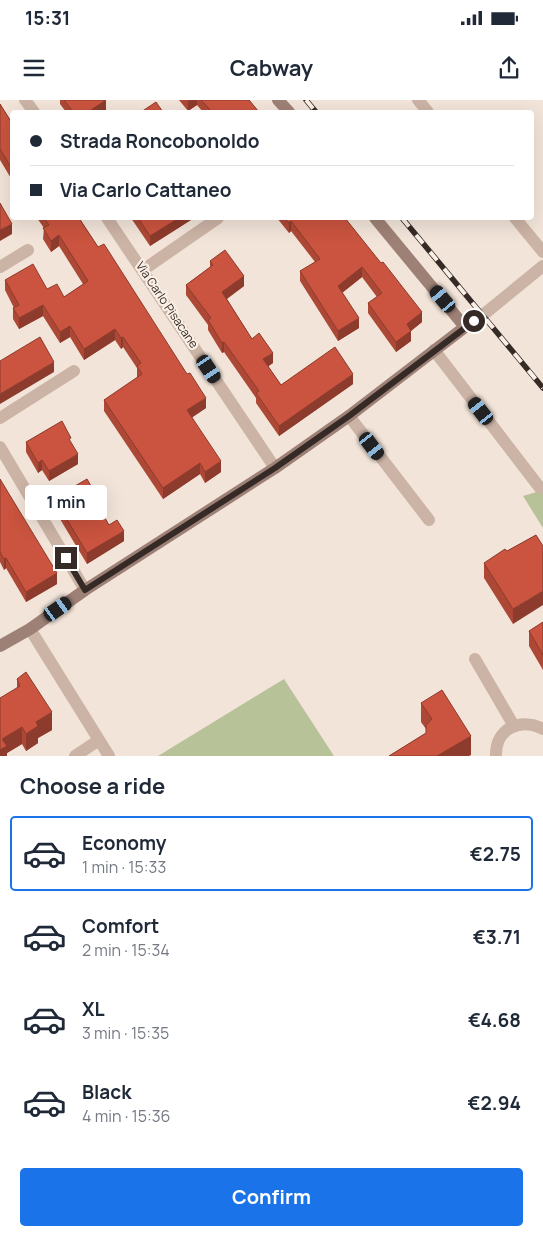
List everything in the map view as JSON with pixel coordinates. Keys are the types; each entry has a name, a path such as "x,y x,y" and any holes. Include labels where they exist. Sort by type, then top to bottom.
{"street":[{"path":"278,100 286,110"},
{"path":"418,100 426,110"},
{"name":"Via Carlo Pisacane","path":"108,220 275,468"},
{"path":"143,270 215,220"},
{"path":"377,220 465,327"},
{"path":"517,220 543,252"},
{"path":"0,267 28,250"},
{"path":"0,646 30,629 85,590 275,468 349,416 543,266"},
{"path":"434,350 540,488"},
{"path":"0,418 74,371"},
{"path":"349,416 429,520"},
{"path":"0,447 85,590"},
{"path":"30,629 109,756"},
{"path":"475,659 514,726"},
{"path":"496,756 499,739 505,731 524,723 534,724 543,729"},
{"path":"75,756 98,740"}],"green space":[{"path":"543,490 543,528 523,496"},
{"path":"284,679 334,756 158,756"}],"building":[{"path":"64,100 106,100 91,110 72,110"},
{"path":"201,100 249,100 257,110 210,110"},
{"path":"156,102 162,110 144,110"},
{"path":"0,104 10,120 10,166 0,149"},
{"path":"0,203 12,224 0,230"},
{"path":"45,220 80,220 98,247 104,244 187,374 190,373 206,398 187,410 221,461 205,472 200,463 163,488 104,400 142,374 137,366 141,363 115,329 84,349 70,326 60,332 43,305 19,318 13,308 19,305 5,280 33,264 47,289 57,284 64,297 88,281 59,235 51,241 43,228 49,225"},
{"path":"139,220 176,220 150,236"},
{"path":"286,220 347,220 381,263 383,262 422,312 407,324 411,331 396,342 368,303 382,293 362,267 338,286 359,318 338,331 300,271 320,259 291,221 289,223"},
{"path":"225,250 244,276 222,292 252,339 259,333 273,353 263,359 281,385 335,347 353,374 279,426 256,393 259,391 224,342 222,343 208,320 211,318 186,285 213,265 210,261"},
{"path":"40,337 54,362 0,394 0,361"},
{"path":"62,421 71,438 69,439 78,454 49,471 42,460 38,463 26,442"},
{"path":"0,479 57,573 26,592 6,558 4,559 0,552"},
{"path":"87,479 100,502 97,504 109,525 117,520 124,531 87,553 57,503 71,496 68,490"},
{"path":"536,535 543,546 543,591 513,609 484,563 505,549 507,551"},
{"path":"543,622 543,655 529,631"},
{"path":"26,672 52,712 36,722 38,726 26,734 22,727 2,739 7,746 0,750 0,698 20,686 17,679"},
{"path":"442,690 471,736 437,756 389,756 426,733 426,725 432,719 421,703"}],"railway":[{"path":"306,100 314,110"},
{"path":"404,220 543,388"}],"route":[{"path":"66,558 85,590 275,468 349,416 474,321"}]}
